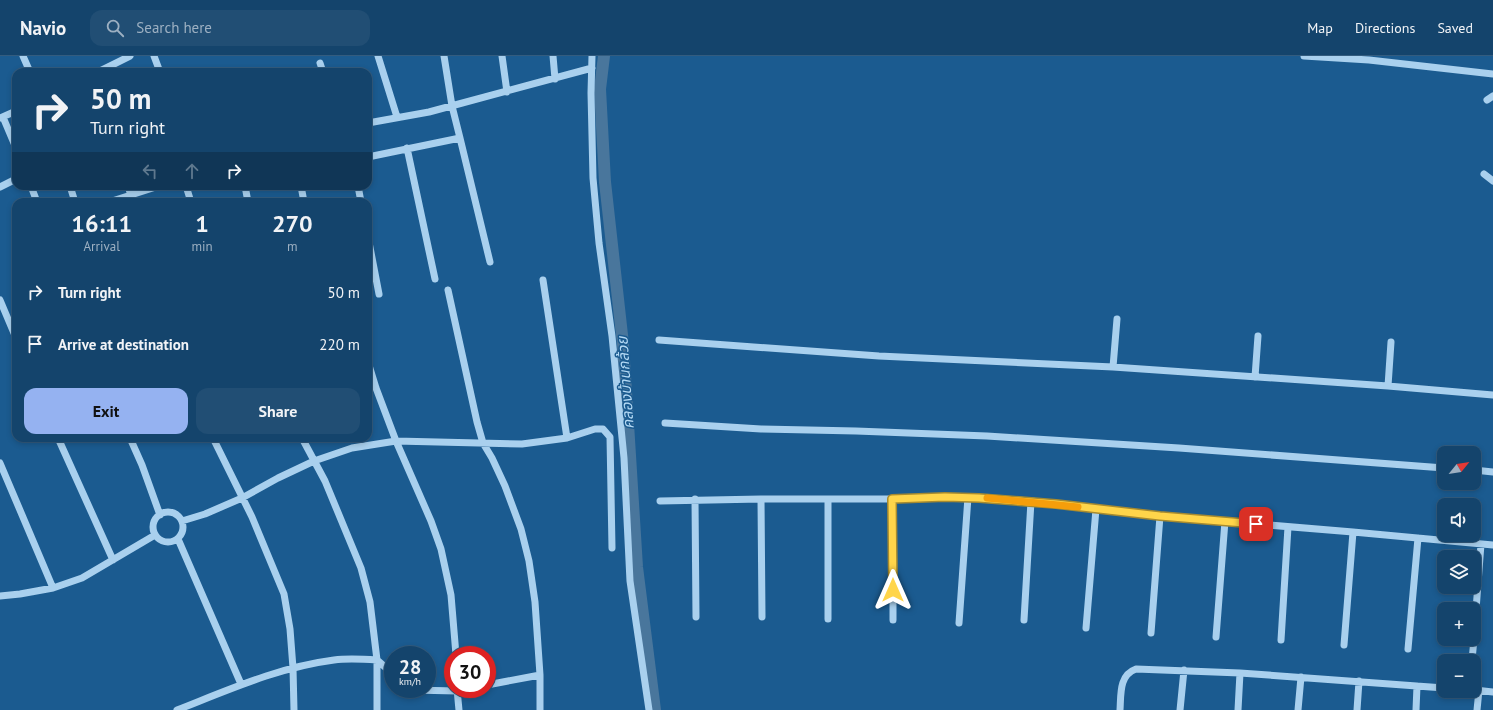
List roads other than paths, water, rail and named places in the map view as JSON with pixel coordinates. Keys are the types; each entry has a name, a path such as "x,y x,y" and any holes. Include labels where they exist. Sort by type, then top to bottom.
{"street":[{"path":"23,56 28,68"},
{"path":"106,68 130,56"},
{"path":"154,56 158,68"},
{"path":"378,56 397,117"},
{"path":"444,56 452,106 490,262"},
{"path":"502,56 507,92"},
{"path":"554,56 555,79"},
{"path":"592,56 593,178 599,243 612,336 622,443 630,581 649,710"},
{"path":"1304,56 1369,60 1493,74"},
{"path":"320,63 322,68"},
{"path":"372,122 429,112 592,68"},
{"path":"12,113 2,117 12,139"},
{"path":"372,156 460,138"},
{"path":"407,148 435,280"},
{"path":"1484,174 1493,181"},
{"path":"0,187 12,181"},
{"path":"132,198 150,190"},
{"path":"372,258 379,294"},
{"path":"543,280 567,438"},
{"path":"448,290 483,443 505,486 529,561 535,602 540,675 540,710"},
{"path":"0,300 12,328"},
{"path":"1112,367 1117,319"},
{"path":"1255,377 1258,336"},
{"path":"659,340 879,356 1112,367 1388,386 1493,396"},
{"path":"1388,386 1390,342"},
{"path":"372,375 396,441 431,521 441,549 451,595 455,646"},
{"path":"665,423 761,429 856,431 995,437 1179,448 1437,467"},
{"path":"182,521 205,514 242,498 278,478 314,461 352,448 396,441 522,444 567,438 595,429 603,429 610,437 612,548"},
{"path":"60,442 113,560"},
{"path":"132,442 142,465 160,515"},
{"path":"215,442 264,545 284,594 290,628 294,668 294,710"},
{"path":"304,442 325,481 361,568 370,602 377,660 377,710"},
{"path":"0,463 54,588"},
{"path":"1481,471 1493,472"},
{"path":"959,623 968,497"},
{"path":"660,501 695,499 892,499 968,497 1031,501 1160,516 1493,545"},
{"path":"695,499 696,617"},
{"path":"761,499 762,617"},
{"path":"828,499 828,620"},
{"path":"892,499 893,620"},
{"path":"1024,620 1031,501"},
{"path":"1086,628 1096,509"},
{"path":"170,512 179,517 182,521 183,531 178,540 168,543 163,542 156,535 153,530 154,524 160,515 170,512"},
{"path":"1151,633 1160,516"},
{"path":"1216,637 1225,521"},
{"path":"1281,640 1288,527"},
{"path":"1344,645 1353,532"},
{"path":"0,596 54,588 82,578 156,535"},
{"path":"1408,649 1418,538"},
{"path":"178,540 241,684"},
{"path":"1477,602 1481,544"},
{"path":"177,710 195,707 241,684 294,668 336,660 377,660 384,666"},
{"path":"1120,710 1122,684 1125,677 1136,669 1240,673 1437,687"},
{"path":"1180,710 1184,670"},
{"path":"1238,710 1240,673"},
{"path":"496,684 540,675"},
{"path":"1298,710 1301,677"},
{"path":"1357,710 1359,681"},
{"path":"1416,710 1417,686"},
{"path":"1481,691 1493,692"},
{"path":"458,698 459,710"},
{"path":"1476,698 1477,710"}],"waterway":[{"name":"คลองบ้านกล้วย","path":"604,56 600,89 605,182 623,344 637,567 655,710"}]}
